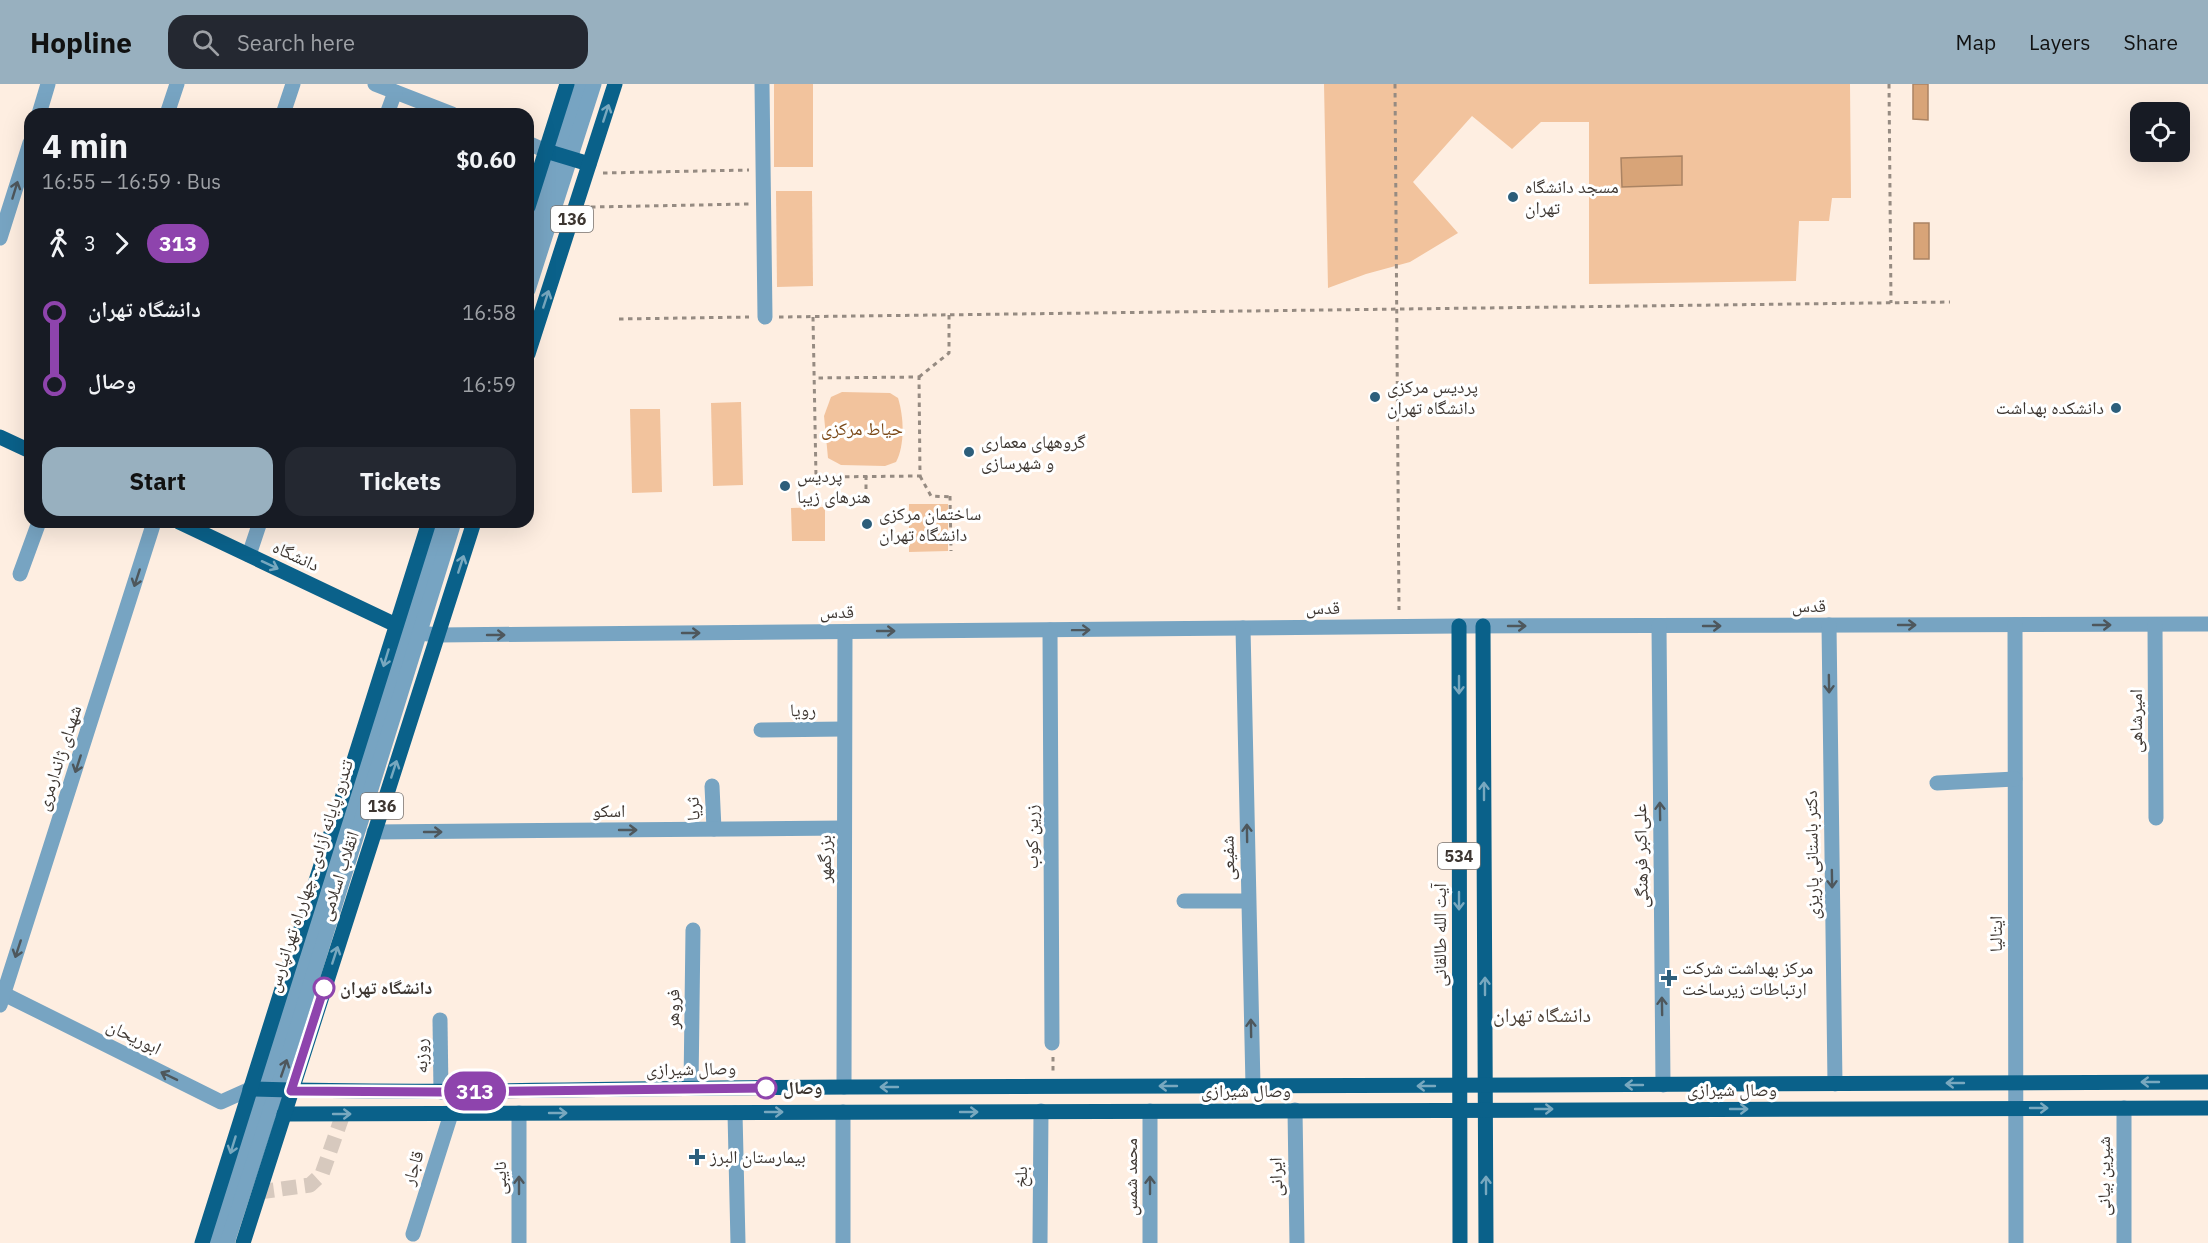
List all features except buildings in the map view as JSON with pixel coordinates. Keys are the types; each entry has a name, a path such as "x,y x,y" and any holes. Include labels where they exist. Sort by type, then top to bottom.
{"main road":[{"name":"136","path":"534,196 558,154 567,84"},
{"name":"136","path":"534,335 615,84"},
{"path":"558,154 588,169"},
{"path":"0,437 24,448"},
{"name":"دانشگاه","path":"192,528 408,629"},
{"name":"انقلاب اسلامی","path":"243,1243 284,1114 270,1090 408,629 428,528"},
{"name":"انقلاب اسلامی","path":"202,1243 270,1090 374,832 472,528"},
{"name":"آیت الله طالقانی","path":"1459,626 1460,1243"},
{"name":"534","path":"1483,626 1486,1243"},
{"name":"وصال شیرازی","path":"270,1090 441,1092 844,1087 2208,1082"},
{"path":"1835,1084 1836,1109"},
{"path":"1663,1085 1663,1109"},
{"path":"1253,1086 1253,1110"},
{"path":"843,1112 844,1087"},
{"path":"316,1114 323,1092"},
{"name":"وصال شیرازی","path":"284,1114 2208,1108"}],"street":[{"path":"41,108 48,84"},
{"path":"169,108 177,84"},
{"path":"286,108 293,84"},
{"path":"375,84 405,91 440,108"},
{"path":"534,234 582,84"},
{"path":"534,263 558,154 594,84"},
{"path":"762,84 765,317"},
{"path":"392,108 405,91"},
{"path":"534,146 558,154"},
{"path":"0,238 24,162"},
{"path":"20,574 37,528"},
{"name":"شهدای ژاندارمری","path":"1,997 152,528"},
{"path":"249,555 258,528"},
{"path":"227,1243 270,1090 408,629 441,528"},
{"path":"408,629 451,528"},
{"name":"قدس","path":"408,629 438,635 1459,626 2208,624"},
{"name":"ایتالیا","path":"2015,625 2016,1243"},
{"name":"امیرشاهی","path":"2156,625 2156,818"},
{"name":"علی‌اکبر فرهنگی","path":"1659,626 1663,1085"},
{"name":"دکتر باستانی پاریزی","path":"1829,626 1835,1084"},
{"name":"شفیعی","path":"1243,628 1253,1086"},
{"name":"زرین کوب","path":"1050,630 1052,1043"},
{"name":"بزرگمهر","path":"844,1087 845,632"},
{"name":"رویا","path":"761,730 844,729"},
{"path":"1937,783 2015,779"},
{"name":"ثریا","path":"712,786 714,830"},
{"name":"اسکو","path":"374,832 844,828"},
{"path":"1184,901 1248,901"},
{"name":"فروهر","path":"691,1088 693,930"},
{"name":"ابوریحان","path":"1,997 221,1102 270,1090"},
{"name":"روزبه","path":"440,1020 441,1092"},
{"path":"215,1243 270,1090"},
{"name":"شیرین بیانی","path":"2124,1108 2124,1243"},
{"name":"ایرانی","path":"1295,1110 1297,1243"},
{"name":"بلخ","path":"1040,1243 1041,1111"},
{"name":"محمد شمس","path":"1150,1111 1150,1243"},
{"path":"843,1112 843,1243"},
{"name":"نایبی","path":"519,1113 519,1243"},
{"path":"735,1113 738,1243"},
{"name":"قاجار","path":"413,1234 451,1114"}],"path":[{"path":"1395,84 1399,627"},
{"path":"1889,84 1891,303"},
{"path":"588,169 763,170"},
{"path":"575,208 764,204"},
{"path":"619,319 1950,302"},
{"path":"814,378 919,377 949,353 949,315"},
{"path":"813,316 816,477 920,476"},
{"path":"919,377 920,476 931,496 952,497 951,551"},
{"path":"866,476 866,489"},
{"path":"1052,1043 1053,1087"}],"green space":[{"path":"774,84 813,84 813,167 774,167"},
{"path":"1324,84 1850,84 1851,198 1832,198 1829,221 1799,221 1796,281 1589,284 1589,122 1541,122 1512,149 1472,116 1413,182 1458,233 1410,262 1366,274 1328,288"},
{"path":"776,191 812,191 813,286 777,287"},
{"name":"حیاط مرکزی","path":"842,392 890,393 898,398 903,431 896,462 885,466 841,465 828,458 824,416 831,397"},
{"path":"741,402 743,485 713,486 711,403"},
{"path":"630,409 660,409 662,492 632,493"},
{"path":"909,504 948,504 948,551 909,552"},
{"path":"825,507 825,541 792,541 791,508"}],"shaded area":[{"path":"1913,84 1928,84 1928,120 1913,119"},
{"path":"1682,156 1682,185 1622,187 1621,158"},
{"path":"1914,223 1929,223 1929,259 1914,259"}],"tunnel":[{"path":"259,1192 310,1185 322,1174 343,1114"}],"bus line":[{"name":"313","path":"324,988 291,1091 441,1092 766,1088"}],"place":[{"name":"مسجد دانشگاه تهران","path":"1513,197"},
{"name":"پردیس مرکزی دانشگاه‌ تهران","path":"1375,397"},
{"name":"دانشکده بهداشت","path":"2116,408"},
{"name":"گروههای معماری و شهرسازی","path":"969,452"},
{"name":"پردیس هنرهای زیبا","path":"785,486"},
{"name":"ساختمان مرکزی دانشگاه تهران","path":"867,524"},
{"name":"مرکز بهداشت شرکت ارتباطات زیرساخت","path":"1669,978"},
{"name":"دانشگاه تهران","path":"324,988"},
{"name":"وصال","path":"766,1088"},
{"name":"بیمارستان البرز","path":"697,1157"}],"district":[{"name":"دانشگاه تهران","path":"1542,1015"}]}
